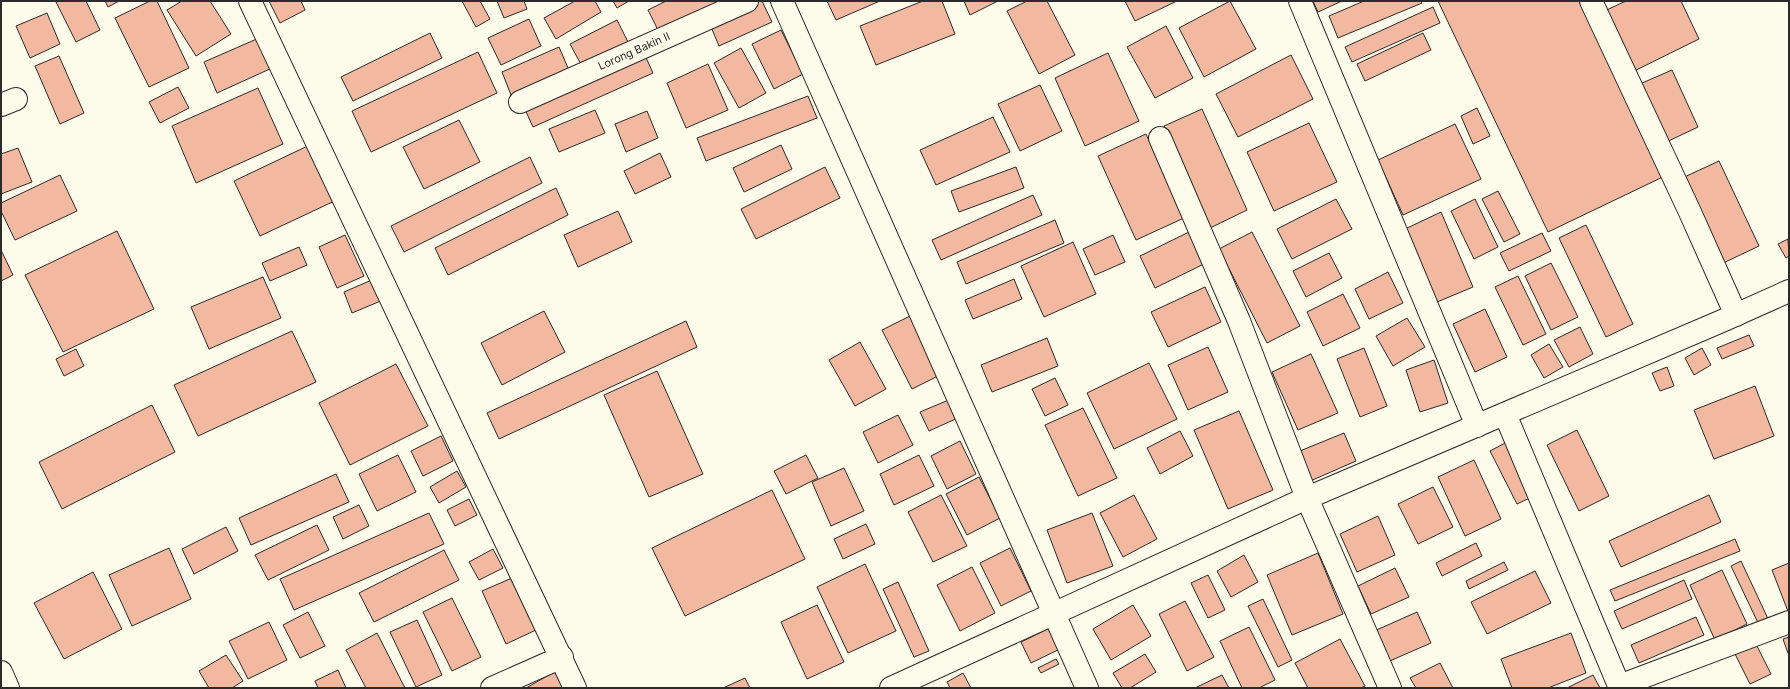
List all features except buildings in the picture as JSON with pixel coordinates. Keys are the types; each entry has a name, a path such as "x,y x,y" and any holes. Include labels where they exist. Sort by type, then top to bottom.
{"main road":[{"path":"250,1 562,657 575,688"},
{"name":"Lorong Bakin II","path":"520,102 747,1"},
{"path":"782,1 1087,688"},
{"path":"1300,1 1477,426"},
{"path":"1591,1 1689,210 1736,315"},
{"path":"1160,138 1239,321 1307,498 1390,688"},
{"path":"891,688 1307,498 1789,291"},
{"path":"1505,414 1620,687 1789,622"},
{"path":"492,688 562,657"},
{"path":"1,672 8,688"}]}
